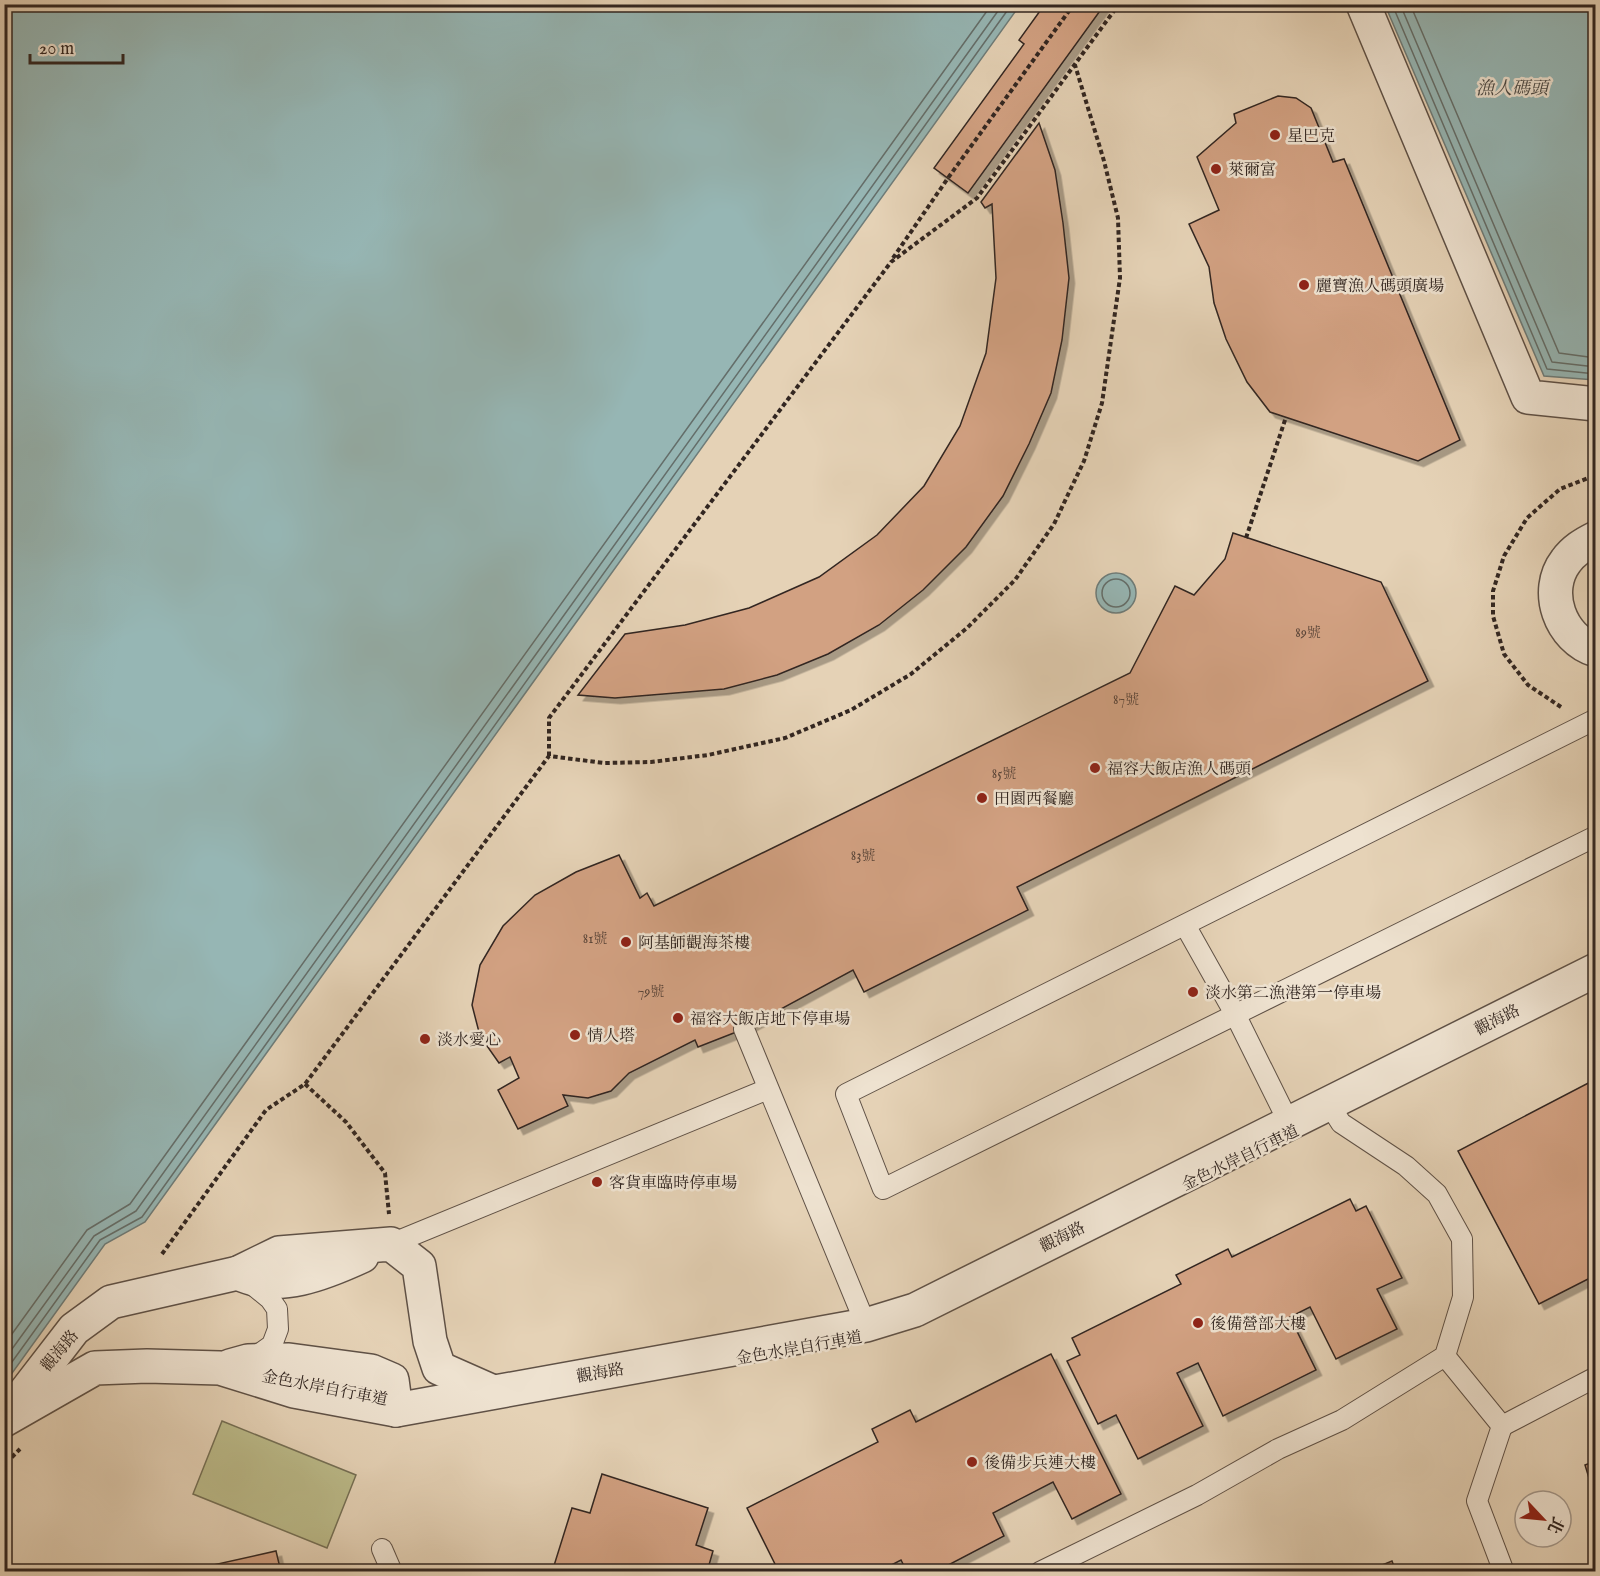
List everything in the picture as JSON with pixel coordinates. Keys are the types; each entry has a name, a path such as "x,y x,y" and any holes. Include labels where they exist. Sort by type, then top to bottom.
{"street":[{"path":"1363,4 1528,397 1596,404"},
{"path":"1596,538 1578,548 1564,563 1557,581 1556,601 1561,620 1573,637 1596,650"},
{"name":"觀海路","path":"12,1428 94,1368 234,1365 294,1391 396,1410 866,1325 915,1310 1596,970"},
{"path":"238,1273 249,1279 286,1282 332,1270 391,1244 419,1266 430,1341 439,1368 491,1391"},
{"name":"觀海路","path":"12,1428 74,1329 111,1302 238,1273"}],"lane":[{"path":"1596,719 846,1094 883,1189 1596,836"},
{"path":"1185,925 1235,1014 1289,1124"},
{"path":"744,1029 866,1325"},
{"path":"391,1244 768,1089"},
{"path":"1040,1572 1197,1496 1278,1449 1342,1420 1445,1356 1463,1297 1462,1239 1437,1194 1406,1166 1341,1122 1329,1104"},
{"path":"234,1365 272,1345 278,1329 277,1309 270,1299 238,1273"},
{"path":"1445,1356 1502,1426"},
{"path":"1504,1572 1477,1501 1502,1426 1596,1377"},
{"path":"382,1549 392,1572"}],"path":[{"path":"162,1254 266,1110 305,1084 549,756 549,718 891,262 948,178 1074,4"},
{"path":"891,262 977,198 1119,4"},
{"path":"549,756 604,763 651,762 708,755 785,738 851,711 911,674 967,628 1015,580 1054,524 1084,461 1102,403 1120,278 1118,218 1104,161 1075,64"},
{"path":"1246,538 1286,417"},
{"path":"1561,706 1528,686 1504,654 1493,616 1493,591 1504,556 1527,518 1560,489 1596,475"},
{"path":"305,1084 346,1122 385,1173 391,1244"},
{"path":"4,1470 11,1458 12,1428"}],"shaded area":[{"path":"222,1421 356,1475 327,1548 193,1494"}],"water":[{"path":"5,4 1020,5 145,1222 105,1244 5,1383"},
{"name":"漁人碼頭","path":"1385,5 1595,5 1595,380 1544,376"},
{"path":"1116,573 1124,574 1130,579 1135,585 1135,601 1130,607 1124,612 1116,613 1108,612 1102,607 1097,601 1096,593 1097,585 1102,579 1108,574"}],"building":[{"path":"1045,4 1105,4 968,193 934,168 1024,44 1019,40"},
{"name":"麗寶漁人碼頭廣場","path":"1278,96 1296,98 1311,108 1333,162 1344,159 1460,440 1418,461 1270,412 1247,382 1226,339 1214,303 1209,267 1189,224 1219,210 1197,157 1236,123 1234,114"},
{"path":"1039,123 1055,170 1069,278 1062,340 1051,393 1029,444 1003,496 966,547 923,590 879,625 828,654 777,675 724,689 615,698 578,695 625,634 685,625 749,608 819,577 877,535 924,486 960,426 986,353 996,278 992,204 985,208 981,202"},
{"name":"福容大飯店漁人碼頭","path":"1233,533 1381,582 1428,681 1017,887 1028,910 864,992 853,970 744,1029 698,1047 695,1040 629,1073 611,1091 588,1098 563,1095 568,1106 518,1129 498,1090 519,1078 510,1057 499,1063 480,1036 472,1005 480,965 503,926 535,895 576,872 619,855 640,898 647,893 654,906 1130,673 1175,586 1194,595 1225,559"},
{"path":"1596,1079 1596,1275 1539,1304 1458,1151"},
{"name":"後備營部大樓","path":"1350,1199 1356,1211 1366,1206 1402,1278 1377,1289 1397,1329 1336,1359 1310,1307 1290,1317 1316,1370 1223,1416 1198,1363 1177,1373 1203,1426 1138,1459 1116,1415 1098,1424 1067,1361 1080,1355 1072,1338 1181,1284 1176,1275 1228,1249 1232,1257"},
{"name":"後備步兵連大樓","path":"1051,1354 1121,1494 1072,1519 1053,1482 993,1513 1004,1536 935,1572 907,1572 901,1560 878,1572 779,1572 747,1508 878,1442 872,1429 910,1410 916,1422"},
{"path":"1596,1461 1596,1501 1585,1465"},
{"path":"602,1474 708,1508 696,1545 713,1551 707,1572 552,1572 572,1508 590,1513"},
{"path":"276,1551 281,1572 214,1572 213,1565"},
{"path":"1392,1561 1396,1572 1365,1572"}],"place":[{"name":"星巴克","path":"1275,135"},
{"name":"萊爾富","path":"1216,169"},
{"name":"麗寶漁人碼頭廣場","path":"1304,285"},
{"name":"福容大飯店漁人碼頭","path":"1095,768"},
{"name":"田園西餐廳","path":"982,798"},
{"name":"阿基師觀海茶樓","path":"626,942"},
{"name":"淡水第二漁港第一停車場","path":"1193,992"},
{"name":"福容大飯店地下停車場","path":"678,1018"},
{"name":"情人塔","path":"575,1035"},
{"name":"淡水愛心","path":"425,1039"},
{"name":"客貨車臨時停車場","path":"597,1182"},
{"name":"後備營部大樓","path":"1198,1323"},
{"name":"後備步兵連大樓","path":"972,1462"}]}
